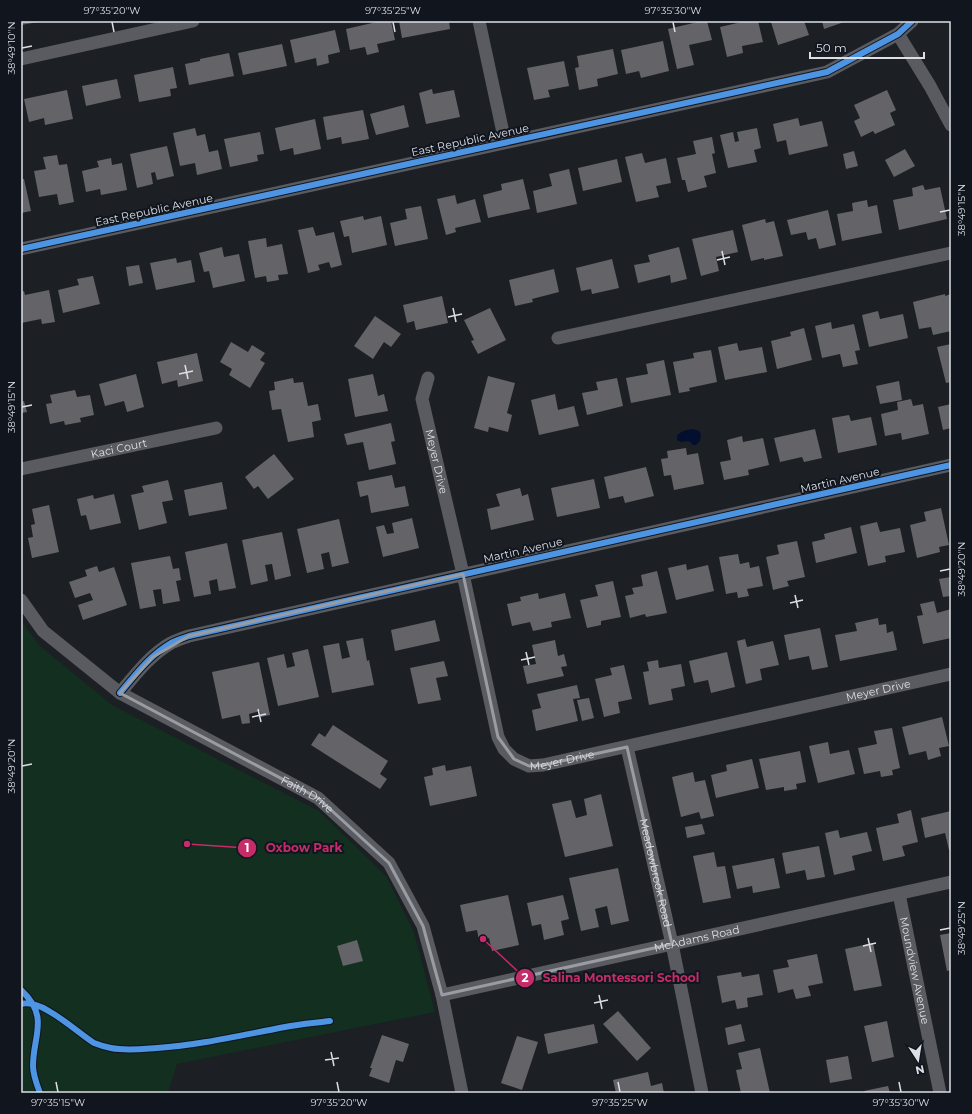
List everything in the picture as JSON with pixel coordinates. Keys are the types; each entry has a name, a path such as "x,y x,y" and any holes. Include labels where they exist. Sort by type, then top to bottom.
{"street":[{"path":"21,58 193,21"},
{"path":"479,21 506,142"},
{"name":"East Republic Avenue","path":"21,249 827,72 898,34 912,21"},
{"path":"898,34 930,86 951,125"},
{"path":"558,338 951,253"},
{"name":"Meyer Drive","path":"428,378 422,399 463,574 498,737 504,748 514,759 529,766 543,765 951,674"},
{"name":"Kaci Court","path":"21,469 216,428"},
{"name":"Martin Avenue","path":"120,693 152,657 171,643 189,636 951,465"},
{"name":"Faith Drive","path":"21,600 43,631 120,693 318,798 389,863 423,926 442,995 462,1093"},
{"name":"Meadowbrook Road","path":"627,747 672,944 702,1093"},
{"name":"McAdams Road","path":"442,995 951,882"},
{"name":"Moundview Avenue","path":"899,894 940,1093"}],"highlighted area":[{"path":"463,574 498,737 514,759 529,766 543,765 627,747 672,944 442,995 423,926 389,863 318,798 120,693 153,657 189,636"}],"green space":[{"path":"21,621 40,646 112,705 319,811 386,876 414,932 435,1012 177,1064 168,1093 21,1093"}],"water":[{"path":"693,429 699,431 701,434 700,441 696,445 693,445 689,441 681,442 677,440 677,436 680,433"}],"building":[{"path":"21,21 38,21 38,22 21,25"},
{"path":"381,21 391,21 395,40 377,44 379,52 367,55 365,47 350,50 346,29"},
{"path":"399,21 449,21 450,29 402,38"},
{"path":"707,21 712,40 689,45 694,65 677,69 668,29"},
{"path":"746,21 758,21 763,42 742,46 743,53 727,57 720,27"},
{"path":"804,21 809,35 778,45 771,22"},
{"path":"822,21 847,21 824,29"},
{"path":"335,30 340,52 328,55 329,63 317,66 316,58 295,63 290,40"},
{"path":"663,41 669,71 641,78 639,71 626,74 621,50"},
{"path":"282,44 287,66 243,75 238,53"},
{"path":"613,49 618,74 597,79 598,86 579,90 575,68 579,67 577,56"},
{"path":"229,53 234,76 189,85 185,64 200,61 200,59"},
{"path":"564,61 569,86 548,90 550,97 534,100 527,68"},
{"path":"173,67 177,88 170,89 171,96 139,102 134,75"},
{"path":"117,79 121,98 86,106 82,86"},
{"path":"432,89 433,94 454,90 460,117 426,124 419,93"},
{"path":"67,90 73,119 45,125 44,118 29,122 24,99"},
{"path":"887,90 896,110 890,113 895,125 875,134 873,131 861,137 854,121 860,118 854,105"},
{"path":"404,105 409,127 376,135 370,114"},
{"path":"363,110 369,139 342,144 341,137 327,140 323,117"},
{"path":"798,118 800,126 822,121 828,146 789,155 786,140 777,142 773,124"},
{"path":"315,119 321,149 294,155 293,148 280,151 275,128"},
{"path":"195,128 197,136 205,134 209,152 218,150 222,169 197,175 195,163 180,166 173,133"},
{"path":"757,128 761,148 754,150 757,162 728,168 720,135 733,132 735,142 739,141 737,132"},
{"path":"260,132 264,154 257,155 258,161 230,167 224,139"},
{"path":"712,137 715,153 712,154 716,173 704,176 707,187 688,192 685,180 682,180 677,158 696,154 693,141"},
{"path":"167,146 174,176 157,180 155,172 151,173 153,184 137,188 130,154"},
{"path":"905,149 915,166 894,177 885,160"},
{"path":"854,151 858,166 846,169 843,154"},
{"path":"642,153 645,163 666,158 671,183 656,186 659,197 636,202 625,157"},
{"path":"57,155 59,165 67,164 74,202 59,205 57,194 39,197 34,171 46,169 43,157"},
{"path":"111,158 112,165 122,163 127,190 101,195 100,189 86,192 82,171 99,167 97,161"},
{"path":"617,159 622,182 583,191 578,168"},
{"path":"569,169 577,204 537,213 533,191 552,186 549,174"},
{"path":"21,179 24,179 31,211 21,213"},
{"path":"523,179 530,209 488,218 483,195 502,190 501,184"},
{"path":"923,185 925,190 940,187 947,219 899,230 893,200 913,196 912,188"},
{"path":"455,195 457,204 475,199 481,222 455,228 456,232 446,235 437,199"},
{"path":"867,200 868,207 877,205 882,233 842,241 837,214 853,211 852,203"},
{"path":"421,206 428,239 395,246 390,223 407,219 405,209"},
{"path":"828,210 836,245 819,249 816,238 808,240 806,232 791,235 787,220"},
{"path":"363,216 364,220 381,216 387,245 352,253 349,236 344,237 340,221"},
{"path":"765,219 766,223 774,221 783,256 751,261 742,225"},
{"path":"313,227 316,236 334,232 342,265 331,268 329,262 318,265 320,270 308,273 298,230"},
{"path":"733,230 738,252 716,257 719,271 701,276 692,239"},
{"path":"266,238 267,247 282,244 288,274 278,275 279,280 267,282 266,276 255,278 248,241"},
{"path":"222,247 224,257 239,254 245,281 213,288 209,271 204,272 199,253"},
{"path":"679,247 687,279 671,283 670,275 638,283 634,265 650,262 648,255"},
{"path":"176,258 177,263 191,260 195,282 156,290 150,263"},
{"path":"612,259 619,288 592,294 591,289 581,291 576,268"},
{"path":"139,265 143,283 129,286 126,267"},
{"path":"554,269 559,292 532,299 533,302 515,306 509,280"},
{"path":"93,276 100,304 63,313 58,290 79,285 77,279"},
{"path":"49,290 55,322 42,324 41,319 21,323 21,292 24,291 25,295"},
{"path":"945,294 945,296 951,294 951,331 933,335 931,327 919,329 913,302"},
{"path":"442,296 448,323 416,330 414,321 407,323 403,305"},
{"path":"490,308 506,340 478,354 471,341 474,340 464,320"},
{"path":"878,311 880,319 903,314 908,338 869,347 862,315"},
{"path":"375,316 401,334 391,347 384,342 373,359 354,346"},
{"path":"831,322 832,329 854,324 860,350 855,351 858,364 843,367 840,354 822,358 815,326"},
{"path":"804,328 812,360 777,369 771,341 791,336 790,332"},
{"path":"231,342 248,352 252,345 265,353 260,360 265,363 250,388 229,375 232,369 220,362"},
{"path":"737,343 739,351 762,347 767,372 725,380 718,347"},
{"path":"951,344 951,382 946,383 937,347"},
{"path":"711,350 717,382 689,388 690,391 679,393 673,362 694,358 693,353"},
{"path":"197,353 203,381 178,387 177,380 162,384 157,362"},
{"path":"664,360 671,395 631,403 626,378 648,374 646,364"},
{"path":"136,374 144,407 127,412 124,401 105,406 99,384"},
{"path":"373,374 378,396 384,394 388,411 355,417 348,379"},
{"path":"488,376 515,383 507,413 512,415 508,432 489,427 488,432 474,428"},
{"path":"293,378 294,383 303,382 308,406 318,404 321,420 312,422 314,437 288,442 281,409 272,410 269,391 275,390 274,382"},
{"path":"617,378 623,406 587,415 582,393 598,390 596,382"},
{"path":"899,381 902,400 880,404 876,386"},
{"path":"75,390 77,397 90,395 94,415 80,418 81,422 65,425 64,421 50,424 46,404 52,403 50,395"},
{"path":"555,394 558,410 574,406 579,426 539,435 531,400"},
{"path":"911,399 913,406 923,404 929,434 902,440 901,433 885,436 881,414 898,410 897,402"},
{"path":"24,401 27,412 21,413 21,402"},
{"path":"951,404 951,428 943,430 938,407"},
{"path":"849,415 851,421 871,417 877,445 838,453 832,418"},
{"path":"391,423 395,441 391,442 396,464 369,470 363,442 347,445 344,434"},
{"path":"815,429 822,458 804,462 802,457 780,462 774,438"},
{"path":"742,436 743,442 763,438 769,465 748,470 749,475 724,480 720,462 731,460 727,440"},
{"path":"686,448 687,455 698,453 704,484 674,490 671,475 664,476 661,459 668,458 667,451"},
{"path":"274,454 294,479 268,499 258,486 254,489 245,477"},
{"path":"646,467 654,496 625,503 623,496 609,499 604,477"},
{"path":"392,475 395,488 405,486 409,506 371,513 368,495 360,497 357,482"},
{"path":"594,479 600,508 557,517 551,488"},
{"path":"168,480 173,500 162,502 167,523 139,530 131,495 144,492 142,486"},
{"path":"222,482 227,509 189,516 184,490"},
{"path":"520,488 522,496 528,494 534,520 491,530 487,509 500,506 496,494"},
{"path":"114,494 121,523 90,530 86,515 81,516 77,499 93,495 94,499"},
{"path":"49,505 59,552 32,558 28,538 33,537 31,525 35,524 32,509"},
{"path":"941,508 949,545 939,547 940,552 917,558 910,525 926,521 924,512"},
{"path":"412,518 419,548 383,557 376,527 384,525 387,534 394,533 392,523"},
{"path":"339,519 349,563 332,567 329,552 321,554 324,569 307,573 297,529"},
{"path":"877,522 880,532 900,528 905,552 885,556 886,562 868,566 860,526"},
{"path":"851,527 857,553 816,563 812,542 825,539 824,534"},
{"path":"282,532 291,576 275,580 272,564 265,565 268,581 251,585 242,540"},
{"path":"797,541 805,577 787,581 789,586 773,590 766,557 779,554 777,545"},
{"path":"227,543 236,588 219,591 217,579 209,581 211,594 194,597 185,552"},
{"path":"738,554 740,564 749,562 750,568 759,566 763,586 747,589 749,596 738,598 737,592 726,594 719,557"},
{"path":"170,556 173,569 179,568 181,580 176,581 180,601 163,604 161,589 153,590 156,606 140,609 131,563"},
{"path":"686,564 687,570 708,565 714,591 676,600 668,568"},
{"path":"97,566 99,572 114,567 127,605 83,620 78,605 93,600 90,593 75,598 69,582 87,576 85,570"},
{"path":"657,571 667,613 646,617 645,614 630,618 625,596 634,594 632,588 643,586 641,575"},
{"path":"951,577 951,596 943,597 939,579"},
{"path":"613,581 621,617 601,621 601,625 587,628 580,600 598,596 595,585"},
{"path":"538,593 539,599 565,593 571,618 551,622 552,627 533,631 530,622 512,626 507,604 521,601 520,597"},
{"path":"934,601 937,613 951,609 951,638 923,644 917,616 923,615 920,604"},
{"path":"878,618 879,625 886,624 887,633 893,631 897,650 840,661 835,635 857,631 855,623"},
{"path":"435,620 440,641 395,651 391,630"},
{"path":"820,628 828,667 812,670 809,656 789,660 784,635"},
{"path":"363,638 367,661 369,660 374,685 332,693 323,646 339,643 342,659 350,657 346,641"},
{"path":"745,639 747,647 773,641 779,665 760,669 762,680 746,684 737,641"},
{"path":"555,640 558,656 564,654 567,666 561,667 564,676 527,684 523,666 536,664 532,645"},
{"path":"308,649 319,697 278,706 267,658 284,654 287,668 295,666 292,653"},
{"path":"727,652 735,687 711,693 708,680 694,683 689,661"},
{"path":"658,660 659,668 681,664 685,686 671,689 673,700 649,705 643,672 649,671 647,662"},
{"path":"444,661 448,676 436,678 441,700 418,704 410,668"},
{"path":"259,662 270,715 261,717 260,711 249,714 250,723 242,724 240,715 222,719 212,672"},
{"path":"624,665 632,699 618,702 620,713 604,717 595,679 612,675 610,668"},
{"path":"577,685 580,698 573,699 578,721 536,731 532,710 541,708 537,694"},
{"path":"589,698 594,718 582,721 577,700"},
{"path":"942,717 949,746 939,748 941,756 928,760 926,751 909,755 902,727"},
{"path":"333,725 388,761 380,774 387,779 380,789 311,745 319,733 325,737"},
{"path":"892,728 900,768 892,770 893,775 881,777 880,771 864,774 858,748 877,744 874,731"},
{"path":"828,742 830,754 849,750 855,774 818,783 809,746"},
{"path":"800,751 806,782 796,784 797,789 784,791 784,787 766,790 759,759"},
{"path":"752,759 759,788 716,798 711,775 727,771 726,765"},
{"path":"445,765 446,771 471,766 477,796 430,806 424,777 433,775 432,768"},
{"path":"693,772 695,782 705,780 714,816 701,819 699,812 681,817 672,777"},
{"path":"601,794 613,846 565,857 552,804 571,800 576,818 587,815 584,799"},
{"path":"911,810 918,842 902,846 905,856 883,861 876,828 899,823 897,814"},
{"path":"951,811 951,850 949,850 945,833 925,838 921,818"},
{"path":"702,824 705,834 687,838 685,827"},
{"path":"838,830 840,838 867,832 872,851 852,856 855,870 834,875 825,833"},
{"path":"819,846 825,877 807,880 805,870 786,874 782,853"},
{"path":"714,852 717,867 725,866 731,898 703,903 693,856"},
{"path":"774,858 780,888 753,893 752,886 737,889 732,866"},
{"path":"618,868 629,921 611,925 607,906 595,909 599,927 581,931 569,878"},
{"path":"508,895 519,945 492,951 489,938 479,940 477,930 466,932 460,905"},
{"path":"563,895 569,919 561,921 564,935 544,940 541,924 532,926 527,903"},
{"path":"951,933 951,970 947,971 940,935"},
{"path":"357,940 363,961 343,966 337,946"},
{"path":"873,943 882,986 854,991 845,949"},
{"path":"817,954 823,983 808,986 811,996 796,999 793,989 778,993 773,970 789,967 787,960"},
{"path":"741,972 742,977 759,974 763,995 747,998 748,1007 737,1009 735,1000 722,1003 717,976"},
{"path":"618,1011 651,1048 637,1061 603,1024"},
{"path":"887,1021 894,1057 872,1062 864,1026"},
{"path":"594,1024 598,1043 548,1054 544,1034"},
{"path":"741,1024 745,1041 728,1045 725,1028"},
{"path":"382,1035 409,1044 403,1062 396,1060 389,1083 369,1076 372,1068 370,1068"},
{"path":"517,1036 538,1042 522,1090 501,1083"},
{"path":"760,1048 770,1093 741,1093 736,1070 742,1069 738,1053"},
{"path":"848,1056 852,1079 830,1083 826,1060"},
{"path":"648,1072 651,1086 662,1083 664,1093 616,1093 613,1080"},
{"path":"888,1086 890,1093 865,1093 864,1091"}],"cycle path":[{"path":"21,249 827,72 898,34 912,21"},
{"path":"120,693 156,653 171,643 189,636 951,465"},
{"path":"21,990 30,1000 38,1018 33,1066 34,1076 40,1093"},
{"path":"21,1004 39,1006 49,1011 94,1043 109,1048 134,1050 189,1045 291,1026 330,1021"}],"place":[{"name":"Oxbow Park","path":"187,844"},
{"name":"Salina Montessori School","path":"483,939"}]}
